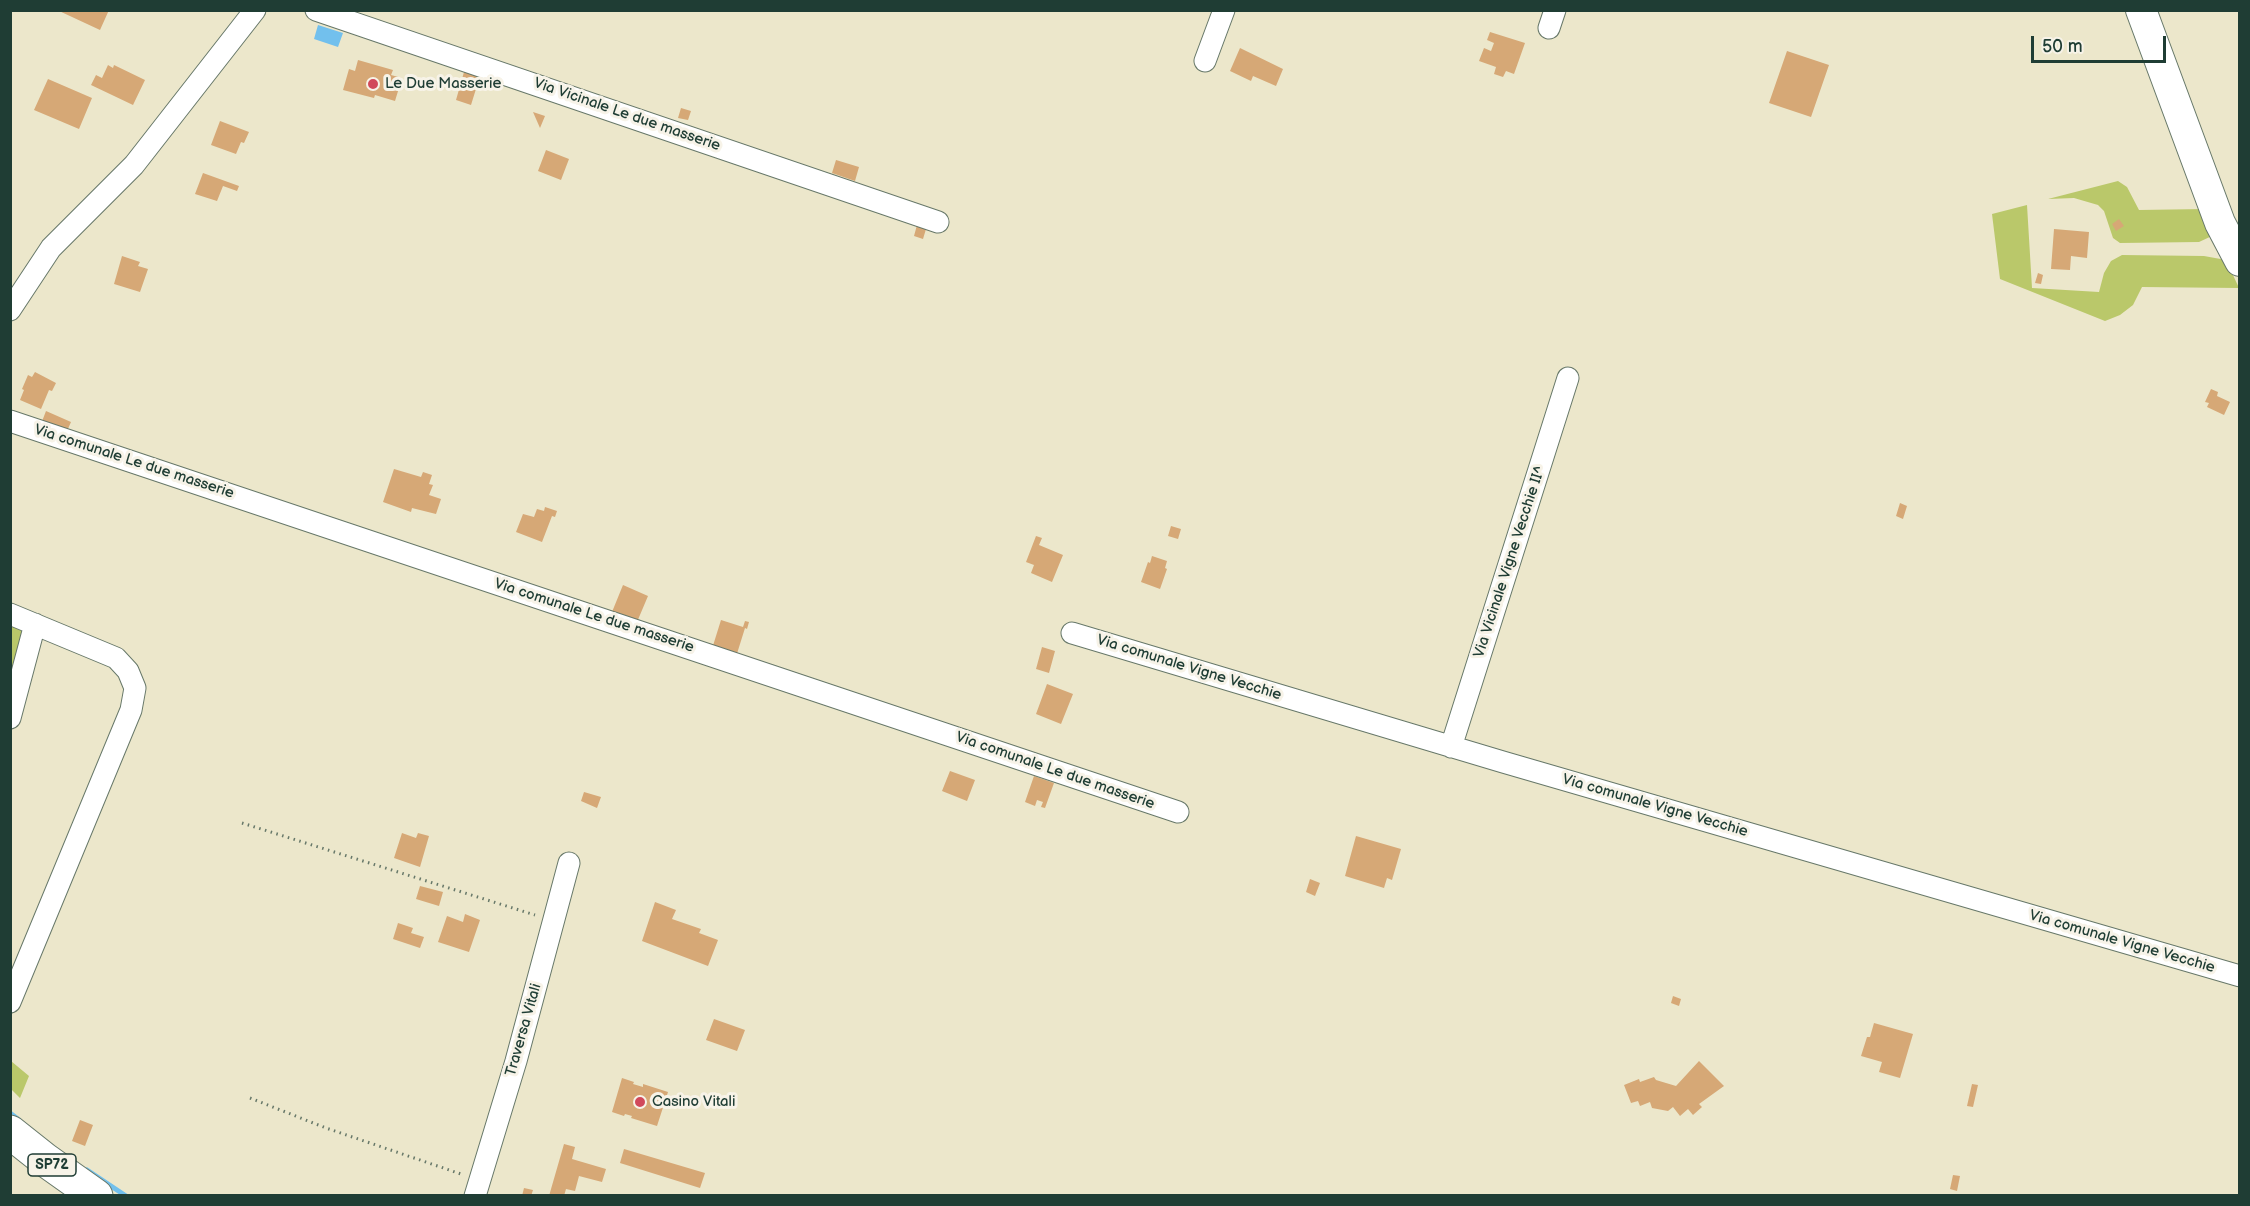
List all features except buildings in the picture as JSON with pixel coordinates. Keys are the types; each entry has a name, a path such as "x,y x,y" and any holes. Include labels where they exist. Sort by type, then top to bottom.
{"main road":[{"path":"2141,10 2220,223 2240,261"},
{"name":"SP72","path":"10,1132 96,1196"}],"street":[{"path":"10,310 51,248 134,165 255,10"},
{"name":"Via Vicinale Le due masserie","path":"316,10 938,222"},
{"path":"1205,61 1224,10"},
{"name":"Via Vicinale Vigne Vecchie II^","path":"1451,747 1568,378"},
{"name":"Via comunale Le due masserie","path":"10,421 1178,812"},
{"path":"10,614 116,658 128,671 135,688 130,711 10,1002"},
{"path":"10,718 35,624"},
{"name":"Via comunale Vigne Vecchie","path":"1072,633 1451,747 2240,976"},
{"name":"Traversa Vitali","path":"478,1188 554,921 568,863"}],"path":[{"path":"242,824 554,921"},
{"path":"250,1098 478,1188"}],"green space":[{"path":"2118,181 2127,187 2139,210 2205,209 2214,235 2199,242 2120,243 2113,238 2104,211 2098,205 2074,198 2048,199"},
{"path":"2027,205 2032,288 2099,292 2104,273 2111,261 2122,255 2204,256 2226,260 2239,288 2142,287 2133,305 2120,315 2105,321 2000,279 1992,214"},
{"path":"11,620 23,631 11,681"},
{"path":"11,1061 29,1076 20,1098 11,1089"}],"water":[{"path":"318,25 343,33 338,47 314,39"}],"waterway":[{"path":"10,1113 19,1120"},
{"path":"87,1170 126,1196"}],"place":[{"name":"Le Due Masserie","path":"373,84"},
{"name":"Casino Vitali","path":"640,1102"}]}
